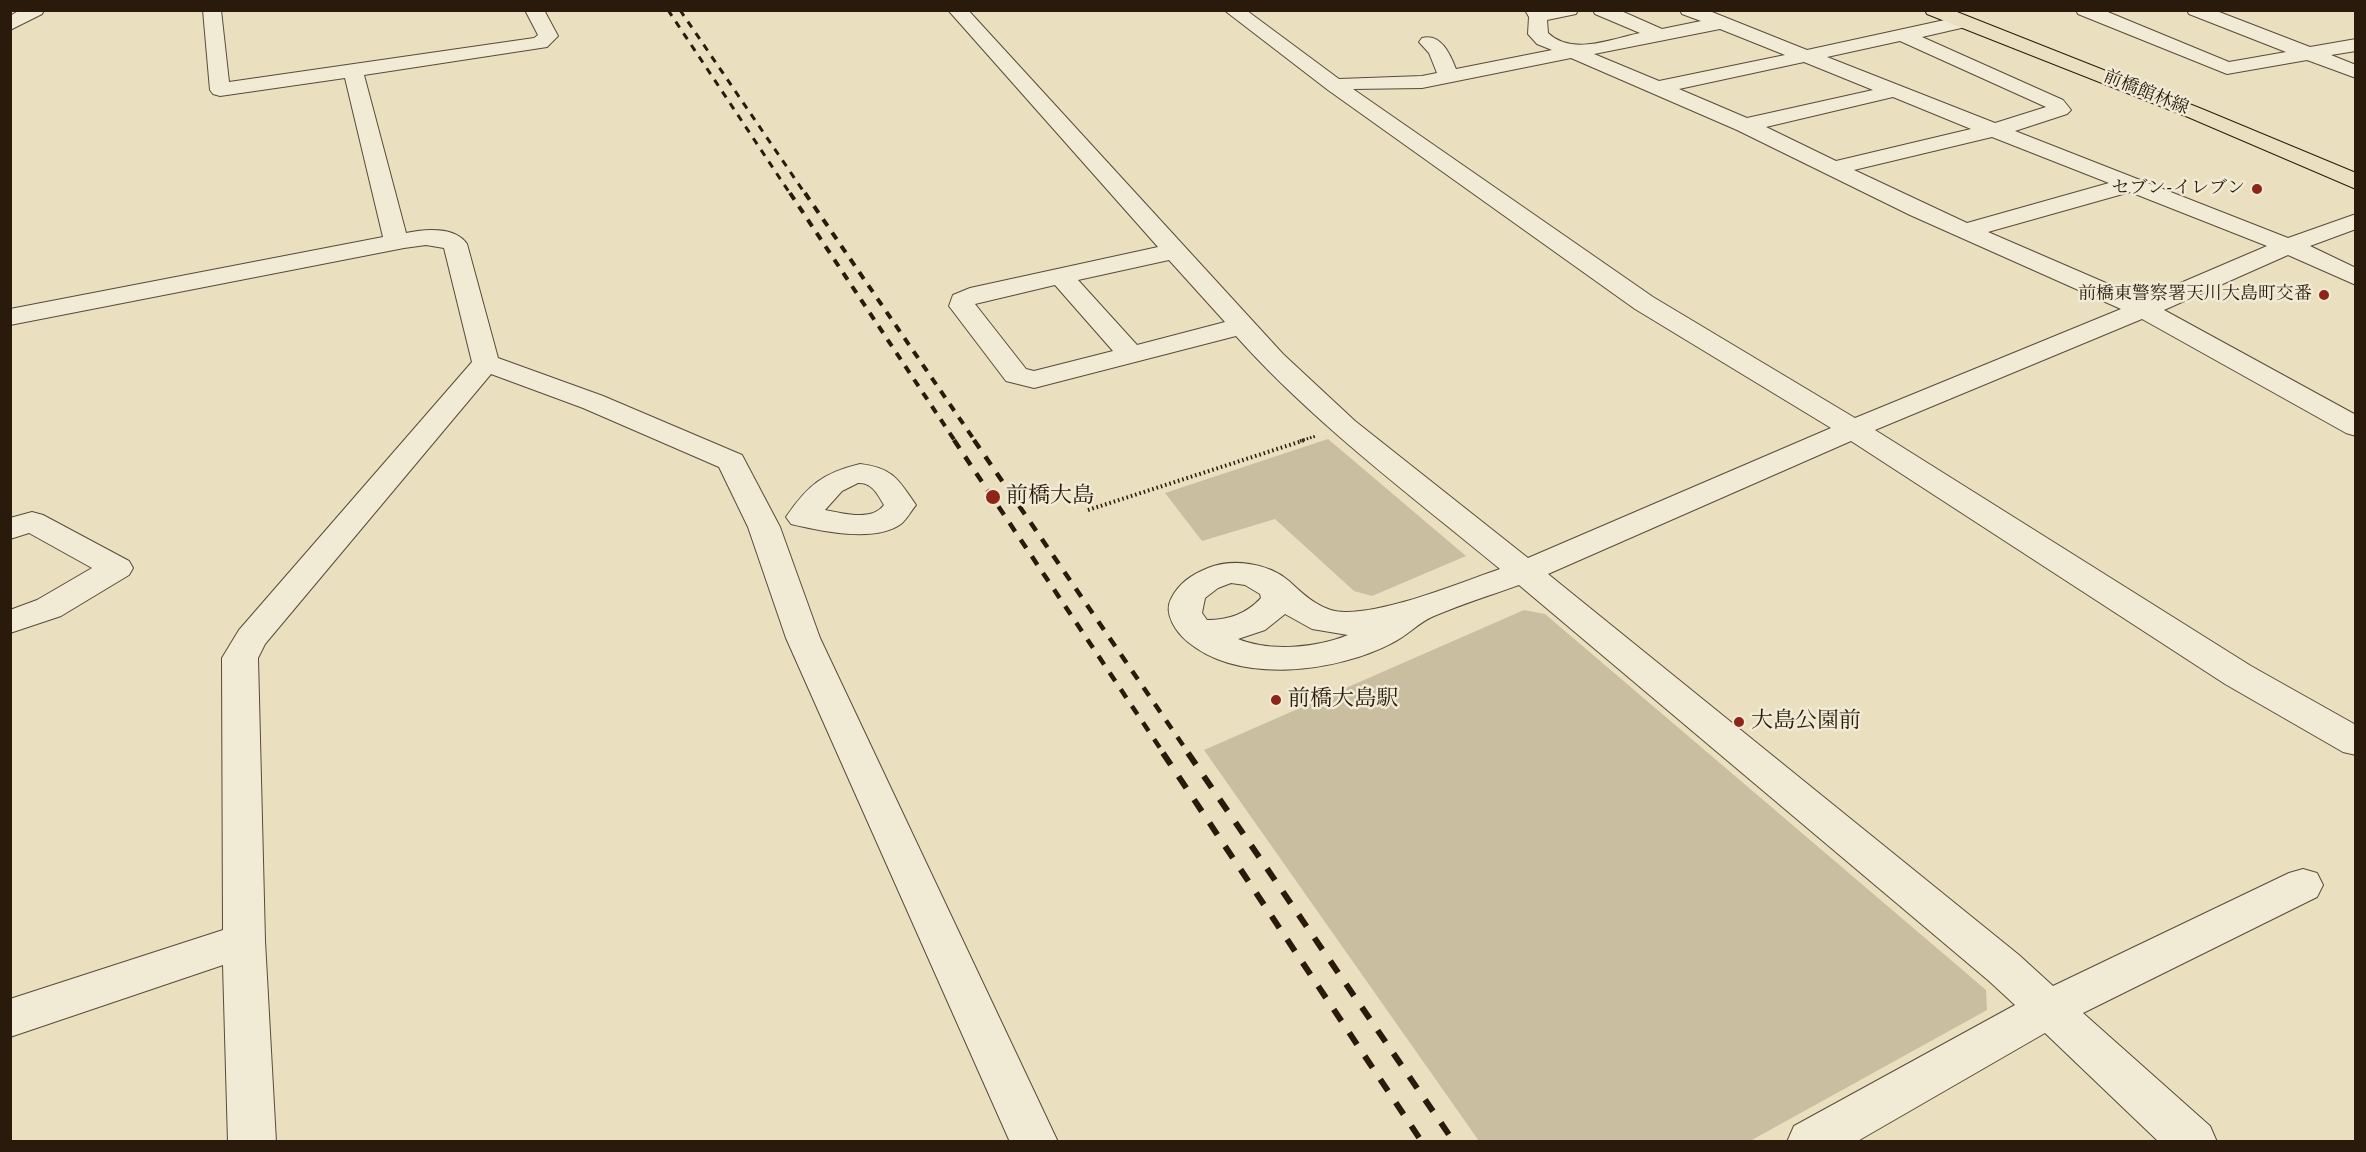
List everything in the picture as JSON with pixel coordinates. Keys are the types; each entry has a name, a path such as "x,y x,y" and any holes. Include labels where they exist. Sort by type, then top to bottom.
{"main road":[{"name":"前橋館林線","path":"1934,10 1960,16 2205,103 2355,166"},
{"name":"前橋館林線","path":"1960,16 2205,117 2355,182"}],"street":[{"path":"10,24 35,10"},
{"path":"212,10 220,90 540,43 548,36 534,10"},
{"path":"957,10 1273,360 1345,427 2004,968 2193,1142"},
{"path":"1569,10 1536,14 1539,36 1571,53 1745,125 1918,210 2143,309 2355,427"},
{"path":"1602,10 1660,35"},
{"path":"1689,10 2288,246 2326,262 2355,278"},
{"path":"2085,10 2224,67 2236,68 2355,45"},
{"path":"2196,10 2355,72"},
{"path":"1237,11 1335,86 1644,303 1853,429 2228,669 2355,741"},
{"path":"2215,18 2245,12"},
{"path":"1657,88 1902,35 1960,16"},
{"path":"1335,86 1351,83 1417,82 1448,77 1720,23"},
{"path":"1834,168 1994,130 2060,110 2060,107 1902,35"},
{"path":"1429,42 1444,63 1448,77"},
{"path":"352,71 396,242"},
{"path":"1745,125 1894,91"},
{"path":"1967,230 2133,184"},
{"path":"1419,609 1404,623 1345,650 1304,658 1269,658 1234,652 1201,632 1188,620 1184,604 1188,593 1198,584 1227,572 1239,572 1258,577 1311,615 1325,621 1366,622 1394,612 1419,609 1523,572 1853,429 2143,309 2288,246 2355,221"},
{"path":"10,317 396,242 444,237 455,244 486,363"},
{"path":"1174,251 970,296 962,301 962,306 1020,378 1041,380 1242,326"},
{"path":"1061,276 1131,355"},
{"path":"486,363 593,402 731,461 764,527 803,638 1034,1142"},
{"path":"252,1142 244,941 240,658 251,638 486,363"},
{"path":"764,527 802,517"},
{"path":"10,529 32,522 117,568 49,608 10,622"},
{"path":"1201,632 1229,632 1259,618 1278,600 1276,588"},
{"path":"1811,1142 2048,1009 2303,885"},
{"path":"10,1017 244,941"}],"path":[{"path":"1088,510 1345,427"}],"shaded area":[{"path":"1328,439 1466,556 1372,596 1354,591 1275,519 1202,541 1165,493"},
{"path":"1524,610 1545,614 1986,990 1987,1010 1750,1141 1479,1141 1204,750"}],"railway":[{"path":"668,10 791,195"},
{"path":"680,10 806,195"},
{"path":"790,193 955,441"},
{"path":"805,193 975,441"},
{"path":"954,440 1164,754"},
{"path":"974,440 1189,754"},
{"path":"1163,753 1422,1142"},
{"path":"1188,753 1454,1142"}],"place":[{"name":"セブン-イレブン","path":"2257,189"},
{"name":"前橋東警察署天川大島町交番","path":"2324,295"},
{"name":"前橋大島","path":"993,497"},
{"name":"前橋大島駅","path":"1276,700"},
{"name":"大島公園前","path":"1739,722"}]}
